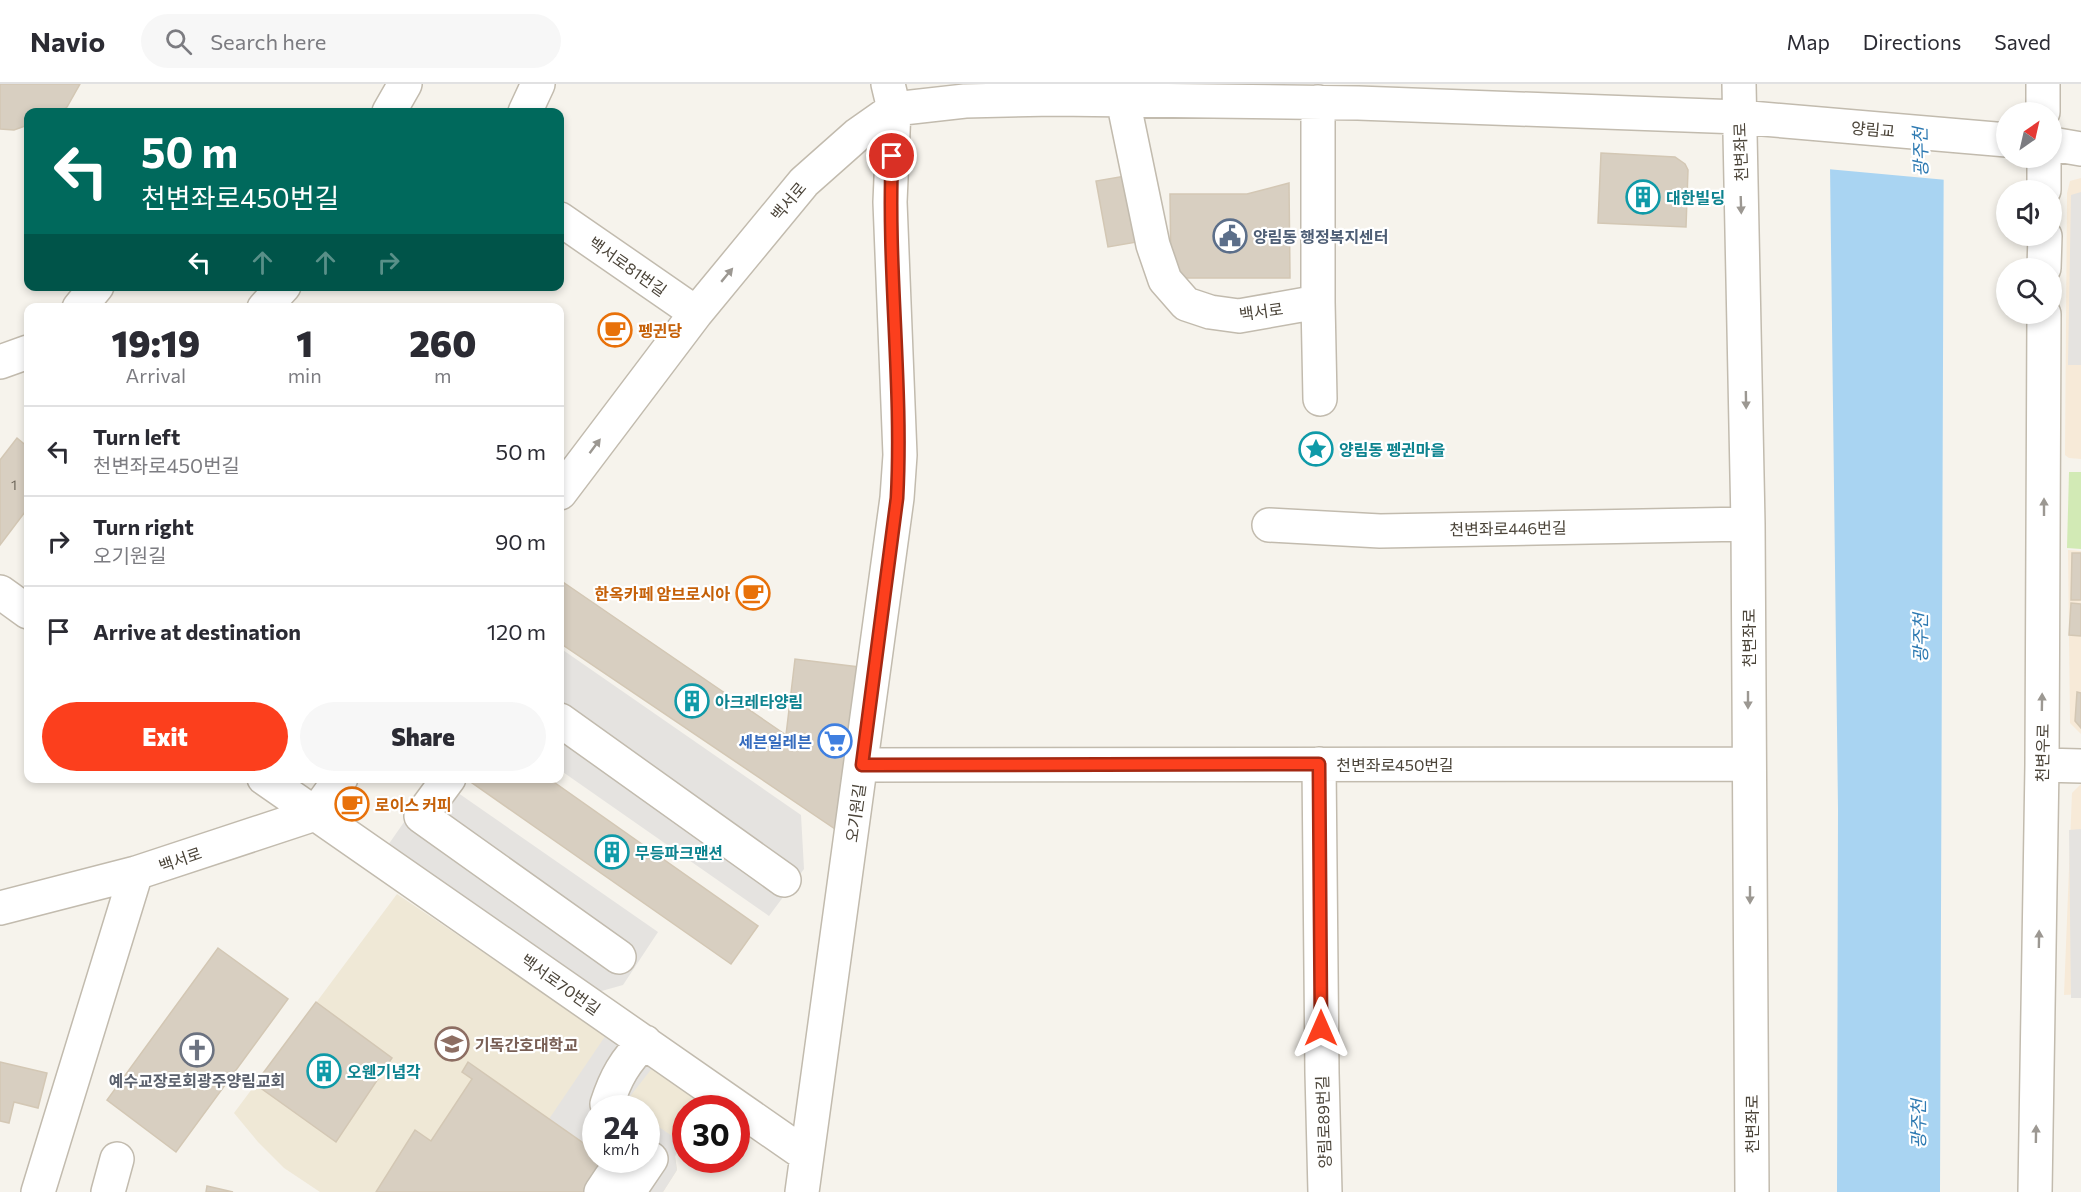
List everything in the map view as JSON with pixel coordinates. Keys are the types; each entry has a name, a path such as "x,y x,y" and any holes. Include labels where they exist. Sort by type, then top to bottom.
{"street":[{"path":"527,108 538,84"},
{"name":"천변좌로","path":"1739,84 1748,524 1752,1192"},
{"path":"2043,84 2043,102"},
{"name":"백서로","path":"564,488 696,313 804,182 857,135 894,92 965,101 1054,99 1318,102 1738,117"},
{"name":"오기원길","path":"802,1192 897,498 900,455 890,202 894,92"},
{"name":"백서로","path":"1123,100 1153,245 1166,280 1186,304 1210,312 1239,316 1318,302"},
{"path":"1318,102 1320,399"},
{"name":"양림교","path":"1738,117 1996,139"},
{"path":"2062,146 2081,149"},
{"name":"백서로81번길","path":"564,222 696,313"},
{"path":"83,303 93,291"},
{"path":"269,303 279,291"},
{"name":"천변우로","path":"2035,1192 2042,765 2044,324"},
{"path":"0,362 24,353"},
{"name":"천변좌로446번길","path":"1269,525 1380,531 1748,524"},
{"path":"564,723 784,880"},
{"name":"양림로89번길","path":"1319,764 1325,1192"},
{"name":"천변좌로450번길","path":"862,765 1749,764"},
{"path":"2042,765 2081,766"},
{"name":"백서로70번길","path":"271,783 806,1155"},
{"path":"315,814 337,783"},
{"path":"445,783 421,816 619,957"},
{"name":"백서로","path":"0,908 136,873 315,814"},
{"path":"38,1192 136,873"},
{"path":"610,1095 616,1077 632,1053 645,1042"},
{"path":"108,1192 117,1159"},
{"path":"601,1192 611,1177 630,1190 642,1173"}],"shaded area":[{"path":"2081,178 2081,459 2069,458 2065,455 2067,193 2070,181"},
{"path":"2081,192 2081,365 2068,365 2071,195"},
{"path":"2068,550 2081,551 2081,734 2070,723"},
{"path":"564,651 801,815 804,869 769,916 564,773"},
{"path":"431,783 444,783 658,932 623,985 598,992 386,848"},
{"path":"2081,784 2081,994 2064,995 2072,793"},
{"path":"2081,829 2081,998 2071,998 2069,830"},
{"name":"기독간호대학교","path":"397,894 695,1095 672,1095 672,1173 675,1173 663,1192 320,1192 284,1168 234,1113"},
{"path":"606,1035 653,1067 631,1095 582,1095 582,1143 549,1119"},
{"path":"660,1128 672,1136 672,1173 675,1173 663,1192 584,1192 597,1173 660,1173"}],"green space":[{"path":"2069,472 2081,472 2081,549 2067,548"}],"water":[{"name":"광주천","path":"1829,84 1944,84 1940,1192 1837,1192 1838,809"}],"pier":[{"path":"1826,84 1947,84 1947,180 1827,169"}],"building":[{"path":"0,84 80,84 66,108 24,108 24,126 14,130 0,129"},
{"name":"대한빌딩","path":"1601,153 1675,157 1685,164 1688,170 1686,227 1598,223"},
{"path":"1125,176 1137,242 1108,247 1096,181"},
{"name":"양림동 행정복지센터","path":"1289,183 1290,278 1171,278 1170,194 1247,194"},
{"path":"17,438 24,444 24,513 0,545 0,460"},
{"path":"2072,553 2081,553 2081,600 2071,600"},
{"name":"아크레타양림","path":"564,583 786,735 795,659 859,667 838,831 564,646"},
{"path":"2071,603 2081,604 2081,636 2069,635"},
{"path":"2077,692 2081,693 2081,728 2075,721"},
{"name":"무등파크맨션","path":"472,783 555,783 758,926 731,964"},
{"name":"예수교장로회광주양림교회","path":"218,948 288,999 176,1152 107,1100"},
{"name":"오웬기념각","path":"316,1002 392,1058 336,1142 255,1084"},
{"path":"0,1062 47,1073 38,1108 14,1102 9,1123 0,1121"},
{"path":"468,1062 582,1142 582,1173 597,1173 584,1192 376,1192 415,1130 431,1141 472,1079 462,1072"},
{"path":"207,1186 233,1192 206,1192"}],"place":[{"name":"대한빌딩","path":"1643,197"},
{"name":"양림동 행정복지센터","path":"1230,236"},
{"name":"펭귄당","path":"615,330"},
{"name":"양림동 펭귄마을","path":"1316,449"},
{"name":"한옥카페 암브로시아","path":"753,593"},
{"name":"아크레타양림","path":"692,701"},
{"name":"세븐일레븐","path":"835,741"},
{"name":"로이스 커피","path":"352,804"},
{"name":"무등파크맨션","path":"612,852"},
{"name":"기독간호대학교","path":"452,1044"},
{"name":"예수교장로회광주양림교회","path":"197,1050"},
{"name":"오웬기념각","path":"324,1071"}],"route":[{"path":"892,156 890,202 900,455 897,498 862,765 1319,764 1321,1028"}]}
